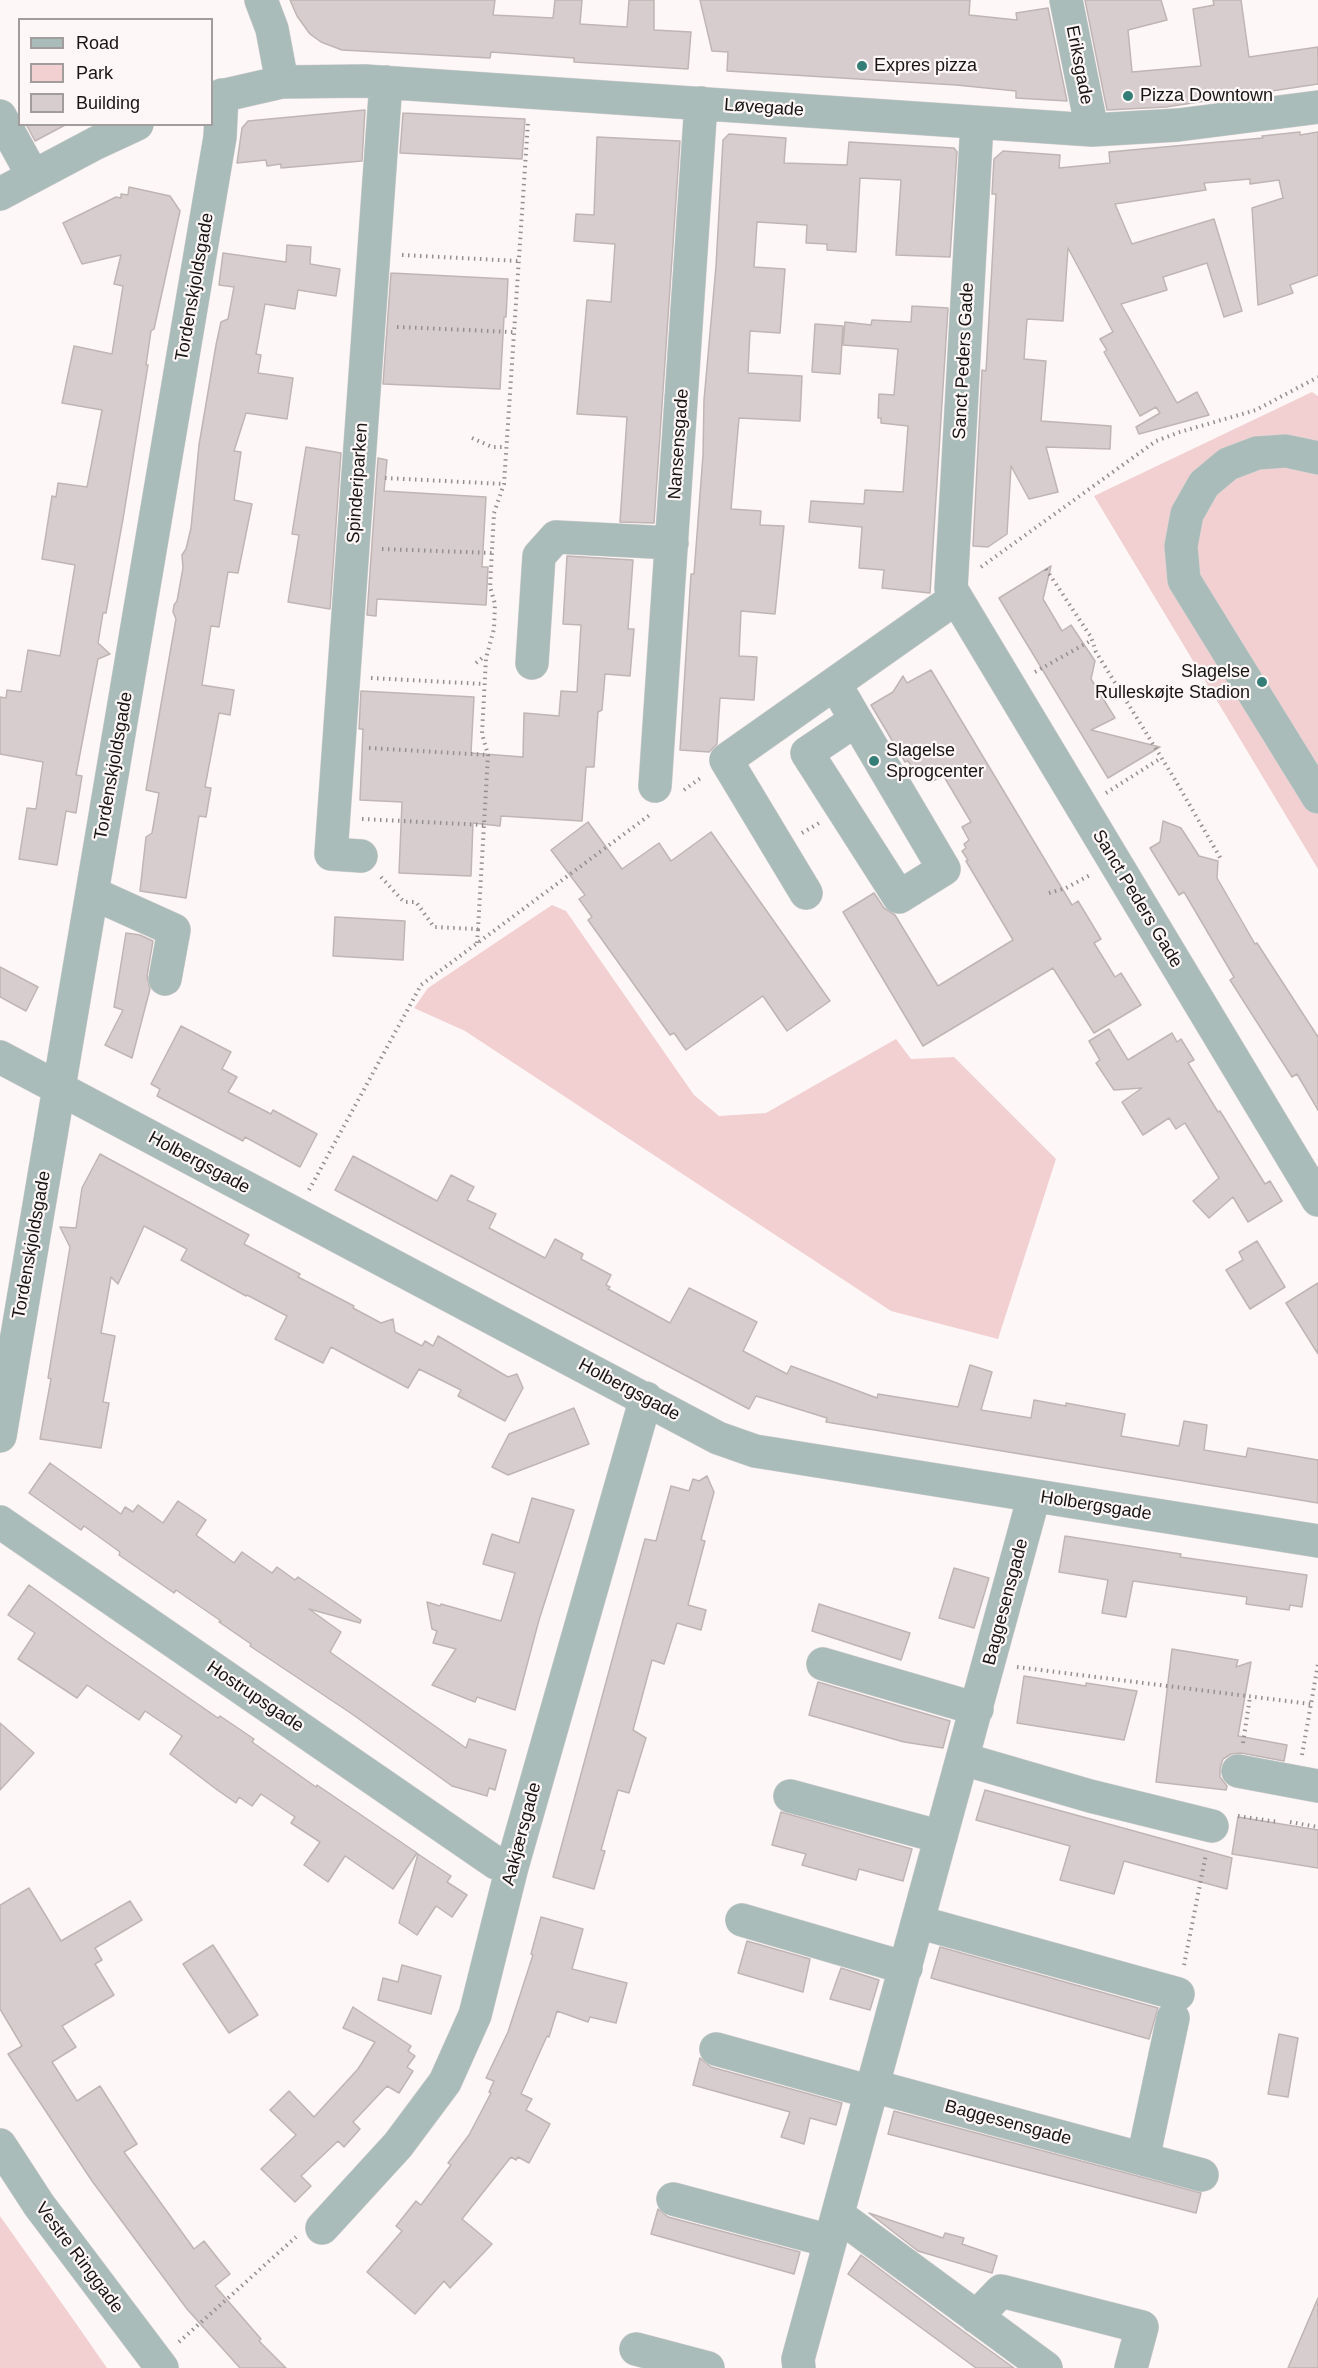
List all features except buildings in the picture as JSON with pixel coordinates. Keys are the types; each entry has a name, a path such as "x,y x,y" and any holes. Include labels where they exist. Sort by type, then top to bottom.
{"street":[{"path":"261,0 272,29 282,82"},
{"name":"Eriksgade","path":"1066,0 1092,130"},
{"name":"Løvegade","path":"217,97 282,82 386,82 1092,130 1178,125 1318,107"},
{"name":"Spinderiparken","path":"361,856 331,854 386,82"},
{"name":"Tordenskjoldsgade","path":"0,1436 217,158 220,137 217,97"},
{"name":"Nansensgade","path":"663,797 672,543 701,103"},
{"path":"0,116 33,176"},
{"name":"Sanct Peders Gade","path":"977,123 954,594 1318,1200"},
{"path":"0,194 132,126"},
{"path":"1318,458 1286,451 1257,453 1228,464 1204,484 1187,514 1181,546 1184,580 1318,797"},
{"path":"532,663 539,556 556,537 672,543"},
{"path":"806,893 726,760 835,684 954,594"},
{"path":"835,684 944,869 899,897 807,753 856,720"},
{"path":"92,893 174,930 165,979"},
{"name":"Holbergsgade","path":"0,1057 718,1438 755,1451 1318,1541"},
{"name":"Aakjærsgade","path":"321,2228 398,2145 445,2082 475,2015 512,1867 646,1398"},
{"name":"Baggesensgade","path":"799,2368 798,2359 1034,1496"},
{"name":"Hostrupsgade","path":"0,1522 496,1863 512,1867"},
{"path":"822,1664 977,1709"},
{"path":"963,1759 1090,1796 1221,1820"},
{"path":"1238,1771 1307,1784"},
{"path":"790,1796 941,1837"},
{"path":"742,1920 906,1968"},
{"path":"918,1922 1176,2006 1143,2159"},
{"name":"Baggesensgade","path":"716,2049 1202,2175"},
{"name":"Vestre Ringgade","path":"0,2145 39,2205 160,2365"},
{"path":"673,2199 834,2228 976,2316 1046,2368"},
{"path":"976,2316 1000,2291 1142,2328 1131,2368"},
{"path":"636,2349 708,2368"}],"path":[{"path":"477,943 488,755 482,734 484,684 486,658 494,629 495,604 490,586 494,513 504,484 530,91"},
{"path":"374,254 518,261"},
{"path":"369,326 513,332"},
{"path":"954,594 1156,441 1256,410 1318,377"},
{"path":"472,438 492,447 505,447"},
{"path":"358,476 504,484"},
{"path":"353,547 492,553"},
{"path":"1046,569 1092,640 1096,652 1221,859"},
{"path":"1009,686 1092,640"},
{"path":"476,663 486,658"},
{"path":"344,677 484,684"},
{"path":"339,747 488,755"},
{"path":"1082,808 1161,758"},
{"path":"295,1214 421,985 663,797 726,760"},
{"path":"778,846 843,809"},
{"path":"334,817 484,825"},
{"path":"361,856 404,902 416,902 434,927 478,929"},
{"path":"1049,893 1066,888 1114,861"},
{"path":"989,1664 1311,1704"},
{"path":"1307,1784 1311,1704 1318,1664"},
{"path":"1238,1771 1250,1697"},
{"path":"1176,2006 1221,1820 1278,1822"},
{"path":"1290,1822 1318,1827"},
{"path":"160,2365 302,2232 321,2228"}],"green space":[{"name":"Slagelse Rulleskøjte Stadion","path":"1312,392 1318,396 1318,869 1094,496"},
{"path":"552,905 566,911 694,1095 719,1116 766,1113 896,1039 911,1059 954,1057 1056,1159 998,1339 891,1311 465,1031 414,1008 428,988"},
{"path":"0,2216 75,2322 107,2368 0,2368"}],"place":[{"name":"Expres pizza","path":"862,66"},
{"name":"Pizza Downtown","path":"1128,96"},
{"name":"Slagelse Rulleskøjte Stadion","path":"1262,682"},
{"name":"Slagelse Sprogcenter","path":"874,761"}]}
